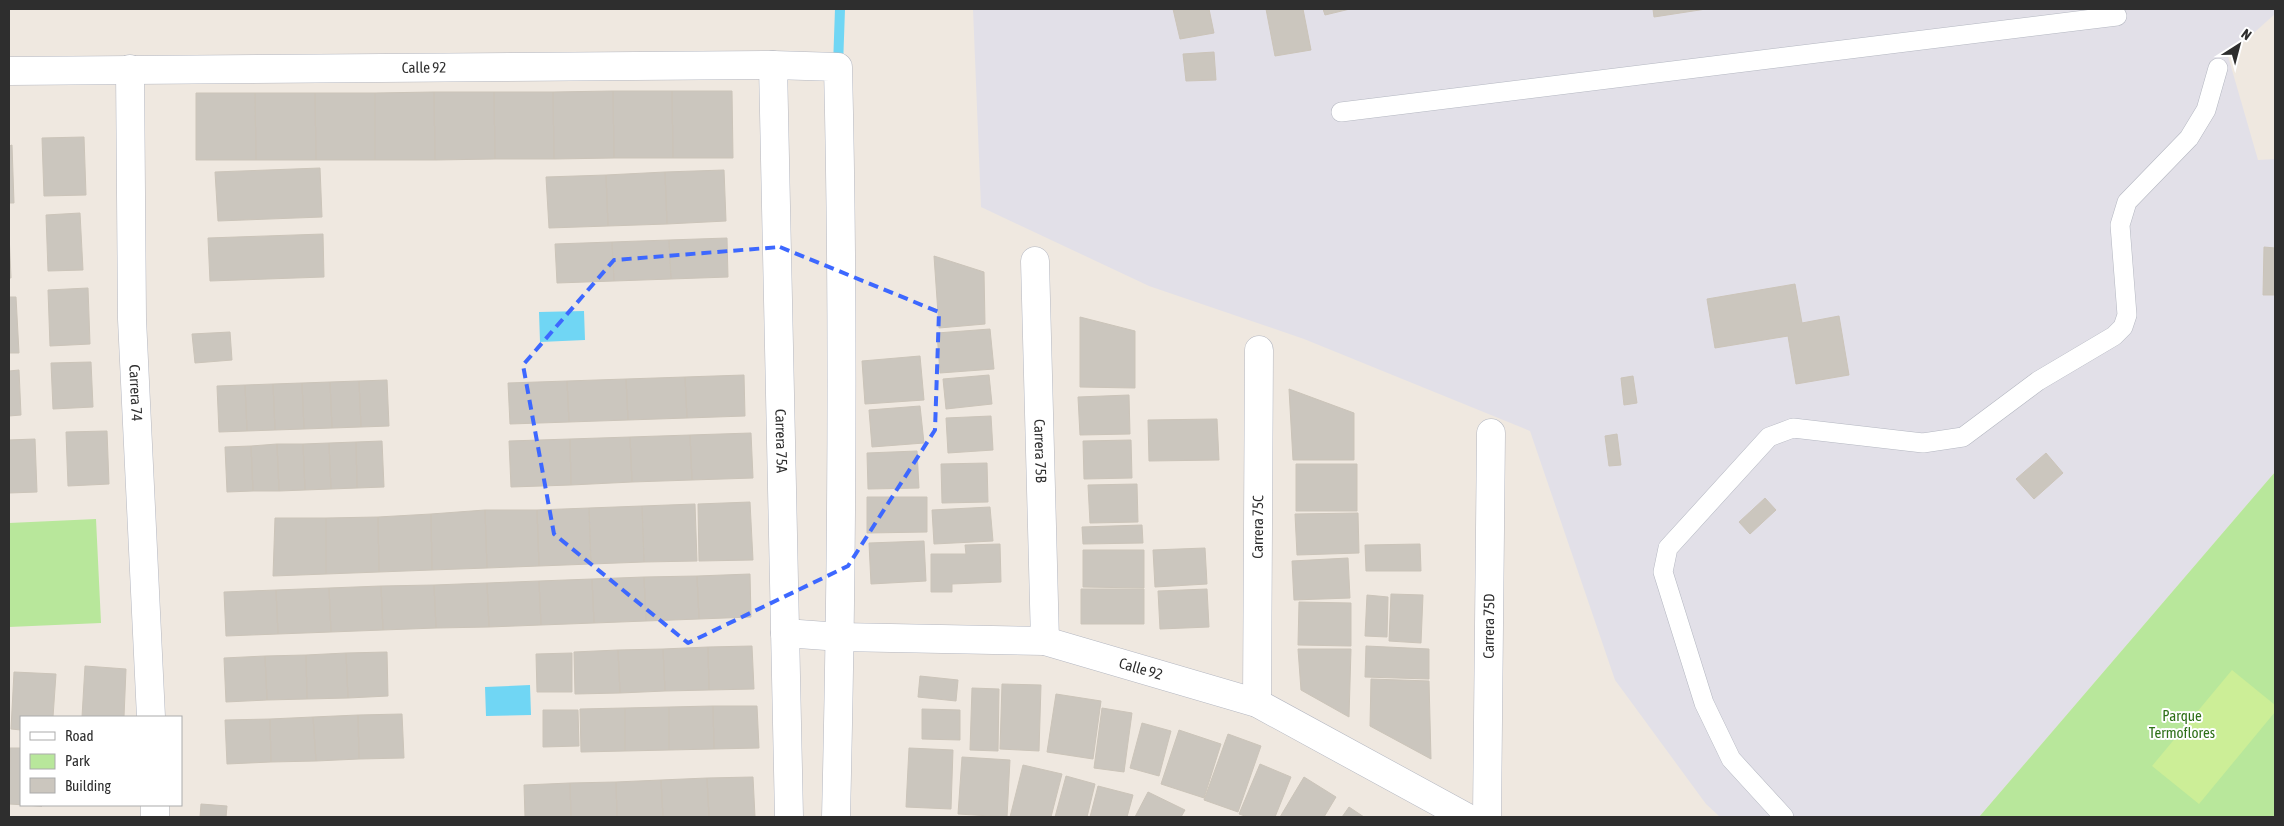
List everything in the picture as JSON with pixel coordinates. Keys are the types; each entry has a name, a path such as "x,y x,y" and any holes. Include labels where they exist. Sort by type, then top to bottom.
{"street":[{"name":"Calle 92","path":"9,71 773,65 838,67 842,231 840,638"},
{"name":"Carrera 75A","path":"773,65 789,817"},
{"name":"Carrera 74","path":"130,69 132,319 151,716"},
{"name":"Carrera 75B","path":"1035,261 1045,641"},
{"name":"Carrera 75C","path":"1257,703 1259,350"},
{"name":"Carrera 75D","path":"1488,817 1491,433"},
{"name":"Calle 92","path":"785,633 840,638 1045,641 1257,703 1466,817"},
{"path":"836,817 840,638"}],"lane":[{"path":"1341,112 2117,16"},
{"path":"1784,817 1731,759 1704,702 1663,572 1668,548 1768,437 1793,428 1923,443 1963,437 2038,381 2114,336 2123,327 2127,315 2120,225 2127,202 2189,138 2206,110 2218,68"}],"highlighted area":[{"path":"780,247 939,312 935,430 848,566 688,643 554,534 523,365 614,260"}],"shaded area":[{"path":"973,9 2275,9 2275,14 2228,56 2258,160 2275,159 2275,472 1979,817 1720,817 1706,804 1615,680 1530,431 1304,339 1149,286 981,207"}],"green space":[{"name":"Parque Termoflores","path":"2275,472 2275,817 1979,817"},
{"path":"96,519 101,623 9,627 9,523"},
{"path":"2232,670 2275,705 2275,712 2199,804 2152,766"}],"water":[{"path":"584,311 585,340 540,342 539,312"},
{"path":"530,685 531,715 486,716 485,687"}],"building":[{"path":"1173,9 1209,9 1214,33 1180,39"},
{"path":"1266,9 1303,9 1311,50 1275,56"},
{"path":"1323,9 1350,9 1325,15"},
{"path":"1653,9 1706,9 1654,17"},
{"path":"1214,52 1216,80 1186,81 1183,54"},
{"path":"613,91 614,158 554,159 553,92"},
{"path":"613,91 672,91 673,158 614,158"},
{"path":"672,91 732,91 733,158 673,158"},
{"path":"434,92 435,160 375,160 375,93"},
{"path":"434,92 494,92 495,159 435,160"},
{"path":"494,92 553,92 554,159 495,159"},
{"path":"196,93 255,93 256,160 196,160"},
{"path":"255,93 315,93 316,160 256,160"},
{"path":"315,93 375,93 375,160 316,160"},
{"path":"84,137 86,195 44,196 42,138"},
{"path":"12,145 14,203 9,203 9,146"},
{"path":"320,168 322,217 218,221 215,172"},
{"path":"724,170 726,221 667,224 665,172"},
{"path":"665,172 667,224 608,226 606,175"},
{"path":"606,175 608,226 549,228 546,177"},
{"path":"80,213 83,270 48,271 46,215"},
{"path":"9,233 11,278 9,278"},
{"path":"323,234 324,277 210,281 208,238"},
{"path":"727,238 728,277 671,279 669,240"},
{"path":"669,240 671,279 614,281 612,242"},
{"path":"612,242 614,281 557,283 555,244"},
{"path":"2264,247 2275,248 2275,295 2263,295"},
{"path":"934,256 984,272 985,324 939,328"},
{"path":"1795,284 1802,323 1839,316 1849,375 1796,384 1788,336 1715,348 1707,299"},
{"path":"88,288 90,344 50,346 48,290"},
{"path":"9,297 16,297 19,353 9,353"},
{"path":"1080,317 1135,331 1135,388 1080,387"},
{"path":"990,329 994,369 940,373 937,333"},
{"path":"230,332 232,360 195,363 192,334"},
{"path":"920,356 924,400 865,404 862,361"},
{"path":"91,362 93,407 53,409 51,363"},
{"path":"19,370 21,415 9,416 9,371"},
{"path":"744,375 745,416 687,418 685,377"},
{"path":"989,375 992,404 946,409 943,379"},
{"path":"1633,376 1637,403 1624,405 1621,378"},
{"path":"685,377 687,418 628,420 626,379"},
{"path":"626,379 628,420 569,422 567,381"},
{"path":"387,380 389,426 361,427 359,381"},
{"path":"359,381 361,427 332,428 330,382"},
{"path":"567,381 569,422 510,424 508,383"},
{"path":"330,382 332,428 304,429 302,383"},
{"path":"302,383 304,429 275,430 273,384"},
{"path":"273,384 275,430 247,431 245,385"},
{"path":"245,385 247,431 219,432 217,386"},
{"path":"1289,389 1354,413 1354,460 1293,460"},
{"path":"1129,395 1130,434 1080,435 1078,397"},
{"path":"920,406 924,443 872,447 869,410"},
{"path":"991,416 993,450 948,453 946,418"},
{"path":"1217,419 1219,460 1149,461 1148,420"},
{"path":"107,431 109,484 68,486 66,432"},
{"path":"751,433 753,478 692,480 690,435"},
{"path":"1617,434 1621,465 1609,466 1605,436"},
{"path":"690,435 692,480 632,482 630,437"},
{"path":"630,437 632,482 571,485 570,439"},
{"path":"35,439 37,492 9,493 9,440"},
{"path":"570,439 571,485 511,487 509,441"},
{"path":"1131,440 1132,478 1084,479 1083,441"},
{"path":"382,441 384,487 357,488 356,442"},
{"path":"356,442 357,488 331,489 329,443"},
{"path":"329,443 331,489 305,490 303,444"},
{"path":"277,444 303,444 305,490 279,491"},
{"path":"277,444 279,491 253,491 251,446"},
{"path":"251,446 253,491 227,492 225,447"},
{"path":"917,451 919,488 868,489 867,453"},
{"path":"2046,453 2063,473 2034,499 2016,479"},
{"path":"987,463 988,502 942,503 941,464"},
{"path":"1296,464 1357,464 1357,511 1296,511"},
{"path":"1137,484 1138,522 1090,523 1088,485"},
{"path":"867,497 927,497 927,532 867,533"},
{"path":"1765,498 1776,510 1750,534 1739,522"},
{"path":"750,502 753,560 699,561 698,504"},
{"path":"695,504 697,561 644,562 642,506"},
{"path":"642,506 644,562 591,564 589,508"},
{"path":"990,507 993,541 934,544 932,510"},
{"path":"589,508 591,564 539,566 537,510"},
{"path":"485,510 537,510 539,566 487,568"},
{"path":"485,510 487,568 432,570 431,514"},
{"path":"1358,513 1359,553 1297,555 1295,514"},
{"path":"431,514 432,570 379,572 378,517"},
{"path":"378,517 379,572 326,574 326,518"},
{"path":"275,518 326,518 326,574 273,576"},
{"path":"1142,525 1143,543 1083,544 1082,527"},
{"path":"924,541 926,581 871,584 869,543"},
{"path":"1000,544 1001,582 952,584 952,592 931,592 931,554 966,554 965,545"},
{"path":"1420,544 1421,571 1366,571 1365,545"},
{"path":"1205,548 1207,584 1155,587 1153,550"},
{"path":"1083,550 1144,550 1144,588 1083,587"},
{"path":"1348,558 1350,598 1294,600 1292,561"},
{"path":"750,574 751,617 699,619 697,576"},
{"path":"697,576 699,619 646,621 644,577"},
{"path":"644,577 646,621 594,623 592,579"},
{"path":"592,579 594,623 541,625 539,581"},
{"path":"539,581 541,625 489,627 487,583"},
{"path":"487,583 489,627 436,628 434,585"},
{"path":"434,585 436,628 383,630 381,586"},
{"path":"381,586 383,630 331,632 329,588"},
{"path":"329,588 331,632 278,634 276,590"},
{"path":"1081,589 1144,589 1144,624 1081,624"},
{"path":"1207,589 1209,627 1160,629 1158,591"},
{"path":"276,590 278,634 226,636 224,592"},
{"path":"1391,594 1423,595 1421,643 1389,641"},
{"path":"1367,595 1388,597 1387,637 1365,636"},
{"path":"1299,602 1351,603 1351,646 1298,645"},
{"path":"752,646 754,689 709,690 708,647"},
{"path":"1366,646 1429,649 1429,679 1365,677"},
{"path":"708,647 709,690 665,691 663,649"},
{"path":"663,649 665,691 620,693 618,650"},
{"path":"1298,649 1351,649 1349,717 1301,690"},
{"path":"618,650 620,693 575,694 574,652"},
{"path":"387,652 388,696 348,698 346,653"},
{"path":"346,653 348,698 307,699 306,655"},
{"path":"572,653 572,692 537,692 536,654"},
{"path":"306,655 307,699 267,700 265,656"},
{"path":"265,656 267,700 226,702 224,658"},
{"path":"85,666 126,669 124,716 82,716"},
{"path":"14,672 56,674 53,716 20,716 20,730 11,729"},
{"path":"920,676 958,680 956,701 918,697"},
{"path":"1371,679 1429,681 1431,759 1370,726"},
{"path":"1002,684 1041,685 1039,751 1000,749"},
{"path":"972,688 999,689 998,751 970,750"},
{"path":"1056,694 1101,701 1093,759 1047,752"},
{"path":"713,706 714,749 669,750 669,707"},
{"path":"713,706 757,706 759,748 714,749"},
{"path":"669,707 669,750 625,751 625,708"},
{"path":"625,708 625,751 581,752 580,709"},
{"path":"1102,708 1132,713 1124,772 1094,768"},
{"path":"922,709 960,710 960,740 922,739"},
{"path":"543,710 578,710 579,746 543,747"},
{"path":"402,714 404,758 359,759 358,715"},
{"path":"358,715 359,759 316,761 313,717"},
{"path":"313,717 316,761 271,762 270,719"},
{"path":"270,719 271,762 227,764 225,720"},
{"path":"1142,723 1171,731 1159,776 1130,768"},
{"path":"1179,730 1221,744 1204,798 1161,784"},
{"path":"1228,734 1261,746 1238,812 1204,800"},
{"path":"10,748 20,748 20,805 9,804"},
{"path":"909,748 953,750 951,809 906,807"},
{"path":"962,757 1010,760 1007,817 958,814"},
{"path":"1260,764 1291,777 1275,817 1248,817 1239,814"},
{"path":"1023,765 1062,774 1051,817 1010,817"},
{"path":"1066,776 1095,784 1087,817 1055,817"},
{"path":"753,777 755,817 709,817 707,778"},
{"path":"1304,777 1336,797 1324,817 1280,817"},
{"path":"707,778 709,817 663,817 661,780"},
{"path":"661,780 663,817 617,817 616,782"},
{"path":"616,782 617,817 571,817 570,783"},
{"path":"570,783 571,817 525,817 524,785"},
{"path":"1098,786 1133,795 1127,817 1090,817"},
{"path":"1148,792 1185,810 1181,817 1135,817"},
{"path":"201,804 227,806 226,817 200,817"},
{"path":"1349,807 1364,817 1342,817"}],"waterway":[{"path":"838,66 840,9"}]}
